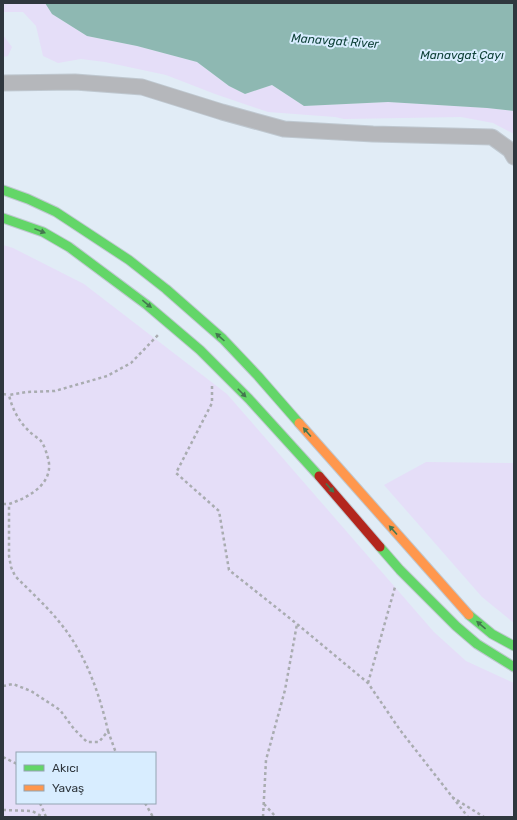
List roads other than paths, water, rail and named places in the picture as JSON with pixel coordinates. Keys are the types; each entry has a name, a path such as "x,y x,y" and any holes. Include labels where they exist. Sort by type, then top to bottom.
{"main road":[{"path":"3,190 28,199 56,212 129,260 166,289 223,339 258,376 357,490 470,616 492,634 514,646"},
{"path":"3,218 43,232 69,247 142,300 200,350 248,399 338,497 400,570 456,626 477,644 514,667"}],"street":[{"path":"3,83 75,82 142,87 284,130 492,137 510,150 514,156"}],"water":[{"name":"Manavgat Çayı","path":"45,3 514,3 514,111 388,102 304,106 272,85 245,94 229,86 197,62 137,46 87,36 52,14"}],"water label":[{"name":"Manavgat River","path":"335,41"}]}
